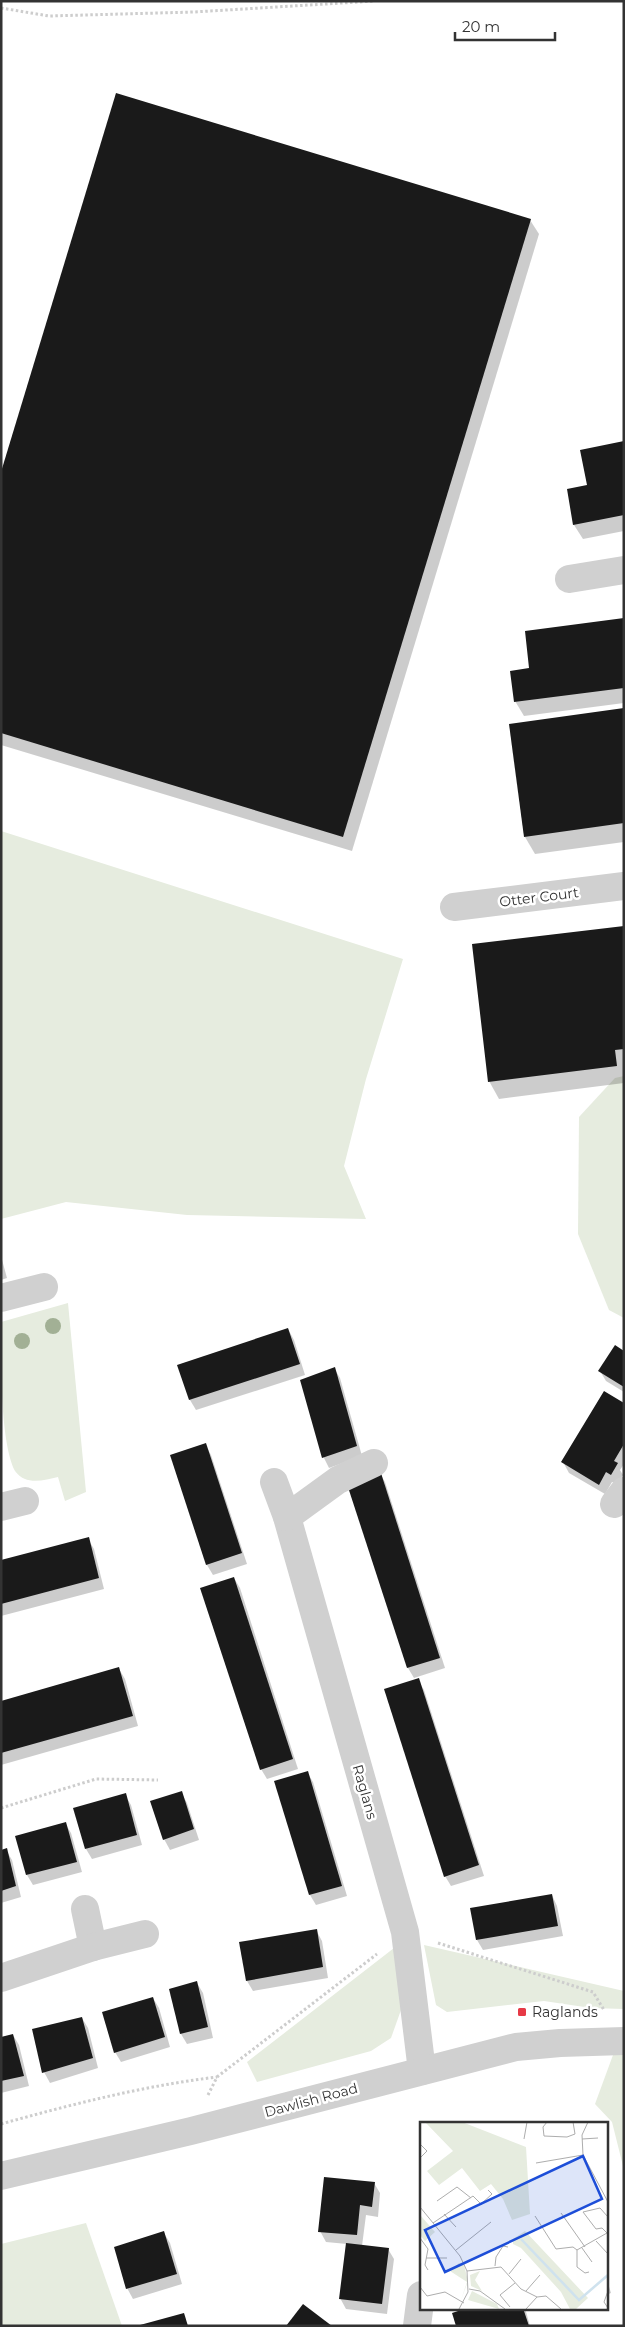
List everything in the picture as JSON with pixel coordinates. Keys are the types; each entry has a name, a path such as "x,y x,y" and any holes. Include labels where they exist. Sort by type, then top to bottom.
{"street":[{"path":"569,580 624,570"},
{"name":"Otter Court","path":"454,908 624,886"},
{"path":"1,1298 44,1287"},
{"path":"287,1517 338,1480 374,1463"},
{"name":"Raglans","path":"274,1482 287,1517 404,1932 422,2071"},
{"path":"85,1909 92,1947"},
{"path":"1,1978 92,1947 145,1934"},
{"name":"Dawlish Road","path":"1,2176 191,2131 516,2047 560,2043 623,2041"},
{"path":"417,2326 420,2303"}],"path":[{"path":"1,8 48,16 194,12 375,1"},
{"path":"1,1808 96,1780 158,1780"},
{"path":"191,2131 217,2077 404,1932 593,1992 623,2041"},
{"path":"1,2124 117,2093 166,2083 217,2077"}],"shaded area":[{"path":"1,831 403,959 366,1079 344,1166 366,1219 187,1215 66,1202 1,1219"},
{"path":"624,1076 624,1318 609,1310 578,1234 579,1117 615,1078"},
{"path":"68,1303 86,1492 65,1501 58,1477 35,1481 24,1479 15,1471 10,1458 6,1440 2,1399 1,1322"},
{"path":"424,1945 624,1991 624,2009 591,2008 544,2001 447,2012 436,2005"},
{"path":"394,1948 401,2010 391,2038 371,2051 257,2082 247,2062"},
{"path":"613,2055 624,2055 624,2170 612,2122 595,2104"},
{"path":"86,2223 122,2326 1,2326 1,2244"}],"building":[{"path":"116,93 531,219 343,837 1,733 1,472"},
{"path":"624,441 624,515 573,525 567,489 587,485 580,450"},
{"path":"624,618 624,688 514,702 510,671 529,668 525,631"},
{"path":"624,708 624,823 524,837 509,724"},
{"path":"624,926 624,1049 615,1050 617,1066 488,1082 472,944"},
{"path":"288,1328 300,1364 189,1400 177,1365"},
{"path":"615,1345 624,1351 624,1387 598,1371"},
{"path":"335,1367 357,1446 322,1458 300,1380"},
{"path":"604,1391 624,1403 624,1444 614,1461 618,1463 611,1475 606,1472 599,1485 561,1462"},
{"path":"206,1443 242,1553 206,1565 170,1455"},
{"path":"380,1470 440,1658 407,1668 346,1481"},
{"path":"89,1537 99,1578 1,1604 1,1560"},
{"path":"234,1577 293,1759 260,1770 200,1588"},
{"path":"119,1667 133,1716 1,1753 1,1701"},
{"path":"419,1678 479,1865 444,1877 384,1689"},
{"path":"308,1771 342,1886 309,1895 274,1781"},
{"path":"182,1791 194,1829 163,1840 150,1801"},
{"path":"126,1793 137,1835 85,1849 73,1808"},
{"path":"66,1822 77,1862 26,1875 15,1836"},
{"path":"7,1848 16,1886 1,1891 1,1850"},
{"path":"552,1894 558,1926 476,1940 470,1908"},
{"path":"317,1929 323,1967 246,1981 239,1942"},
{"path":"197,1981 208,2027 180,2034 169,1989"},
{"path":"153,1997 165,2037 114,2053 102,2012"},
{"path":"82,2017 93,2058 42,2073 32,2029"},
{"path":"13,2034 24,2076 1,2081 1,2037"},
{"path":"324,2177 375,2182 372,2207 360,2205 357,2235 318,2232"},
{"path":"164,2231 177,2274 126,2289 114,2247"},
{"path":"346,2243 389,2248 382,2304 339,2299"},
{"path":"303,2304 332,2326 286,2326"},
{"path":"461,2310 524,2310 529,2326 456,2326 452,2313"},
{"path":"184,2313 188,2326 140,2326 140,2325"}],"place":[{"name":"Raglands","path":"522,2012"}]}
